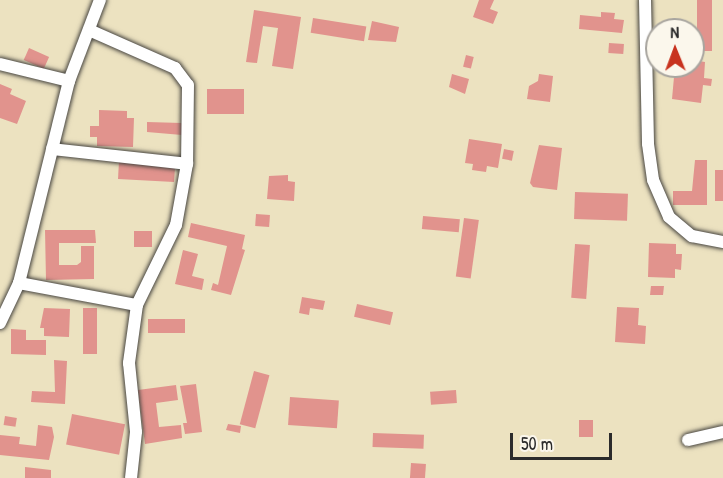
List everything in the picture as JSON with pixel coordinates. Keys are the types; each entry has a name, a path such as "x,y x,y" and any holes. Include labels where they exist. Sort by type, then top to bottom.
{"street":[{"path":"0,323 19,283 69,81 100,0"},
{"path":"645,0 648,144 653,180 669,217 692,236 723,242"},
{"path":"89,30 175,68 188,85 186,164 176,225 137,305 129,363 136,432 131,478"},
{"path":"0,64 69,81"},
{"path":"52,149 186,164"},
{"path":"19,283 137,305"},
{"path":"688,440 723,432"}],"building":[{"path":"479,0 494,0 490,9 498,12 493,24 473,17"},
{"path":"697,0 712,0 712,51 705,51 705,18 697,18"},
{"path":"254,10 301,17 293,69 272,66 278,28 263,26 257,63 246,62"},
{"path":"601,12 615,13 614,19 624,20 622,33 579,29 580,15 601,17"},
{"path":"313,18 366,26 364,41 311,33"},
{"path":"372,21 399,27 396,42 368,40"},
{"path":"609,43 624,44 623,54 608,53"},
{"path":"29,48 49,57 44,69 24,60"},
{"path":"466,55 474,57 471,69 463,67"},
{"path":"452,74 469,79 465,94 449,87"},
{"path":"539,74 553,76 550,102 527,99 529,86 538,81"},
{"path":"674,78 712,79 711,86 703,85 701,103 672,99"},
{"path":"0,84 12,89 10,94 26,101 17,124 0,118"},
{"path":"207,89 244,89 244,114 207,114"},
{"path":"99,110 127,111 127,118 134,118 133,147 97,146 97,137 90,137 90,126 99,126"},
{"path":"147,122 182,123 182,135 147,132"},
{"path":"469,139 502,144 498,168 487,166 486,172 472,170 473,164 465,163"},
{"path":"539,145 562,148 557,190 533,187 530,183"},
{"path":"504,149 514,151 512,161 502,159"},
{"path":"695,160 707,160 707,205 673,205 673,191 692,191"},
{"path":"119,161 175,168 174,182 118,179"},
{"path":"715,170 723,170 723,201 715,201"},
{"path":"288,175 288,181 295,182 294,201 267,199 269,176"},
{"path":"575,192 628,194 627,221 574,219"},
{"path":"256,214 270,215 269,227 255,226"},
{"path":"423,216 460,219 459,232 422,229"},
{"path":"464,218 479,220 471,279 456,276"},
{"path":"191,223 245,235 242,249 245,250 231,295 211,290 213,283 218,285 227,246 188,237"},
{"path":"45,230 95,230 96,243 59,243 59,265 77,265 81,262 81,246 94,246 94,279 46,280"},
{"path":"134,231 152,231 152,247 134,247"},
{"path":"649,243 676,244 676,254 682,254 681,270 675,269 675,278 648,277"},
{"path":"575,244 590,245 586,299 571,298"},
{"path":"183,250 198,254 192,276 204,279 202,290 175,284"},
{"path":"651,286 664,286 663,295 650,295"},
{"path":"302,297 325,301 323,310 310,308 309,315 299,313"},
{"path":"357,304 393,312 390,325 354,317"},
{"path":"617,307 639,308 638,325 646,326 645,344 615,342"},
{"path":"44,308 70,309 69,337 44,336 44,328 40,328"},
{"path":"83,308 97,308 97,354 83,354"},
{"path":"148,319 185,319 185,333 148,333"},
{"path":"11,329 26,330 26,340 46,340 46,355 11,354"},
{"path":"54,360 67,361 65,404 31,402 32,391 55,392"},
{"path":"254,371 269,375 255,428 240,424"},
{"path":"196,384 202,432 185,434 183,423 187,423 180,386"},
{"path":"176,385 178,400 156,403 159,427 181,425 182,438 145,444 138,390"},
{"path":"456,390 457,403 431,405 430,392"},
{"path":"290,397 339,400 337,428 288,425"},
{"path":"72,414 125,424 119,455 66,444"},
{"path":"5,416 17,418 15,427 4,425"},
{"path":"579,420 593,420 593,437 579,437"},
{"path":"228,424 241,426 240,433 226,430"},
{"path":"38,425 52,427 54,437 49,460 0,455 0,435 20,437 19,444 36,446"},
{"path":"373,433 424,435 423,449 373,447"},
{"path":"411,463 426,464 425,478 410,478"},
{"path":"25,467 51,470 51,478 25,478"}]}
